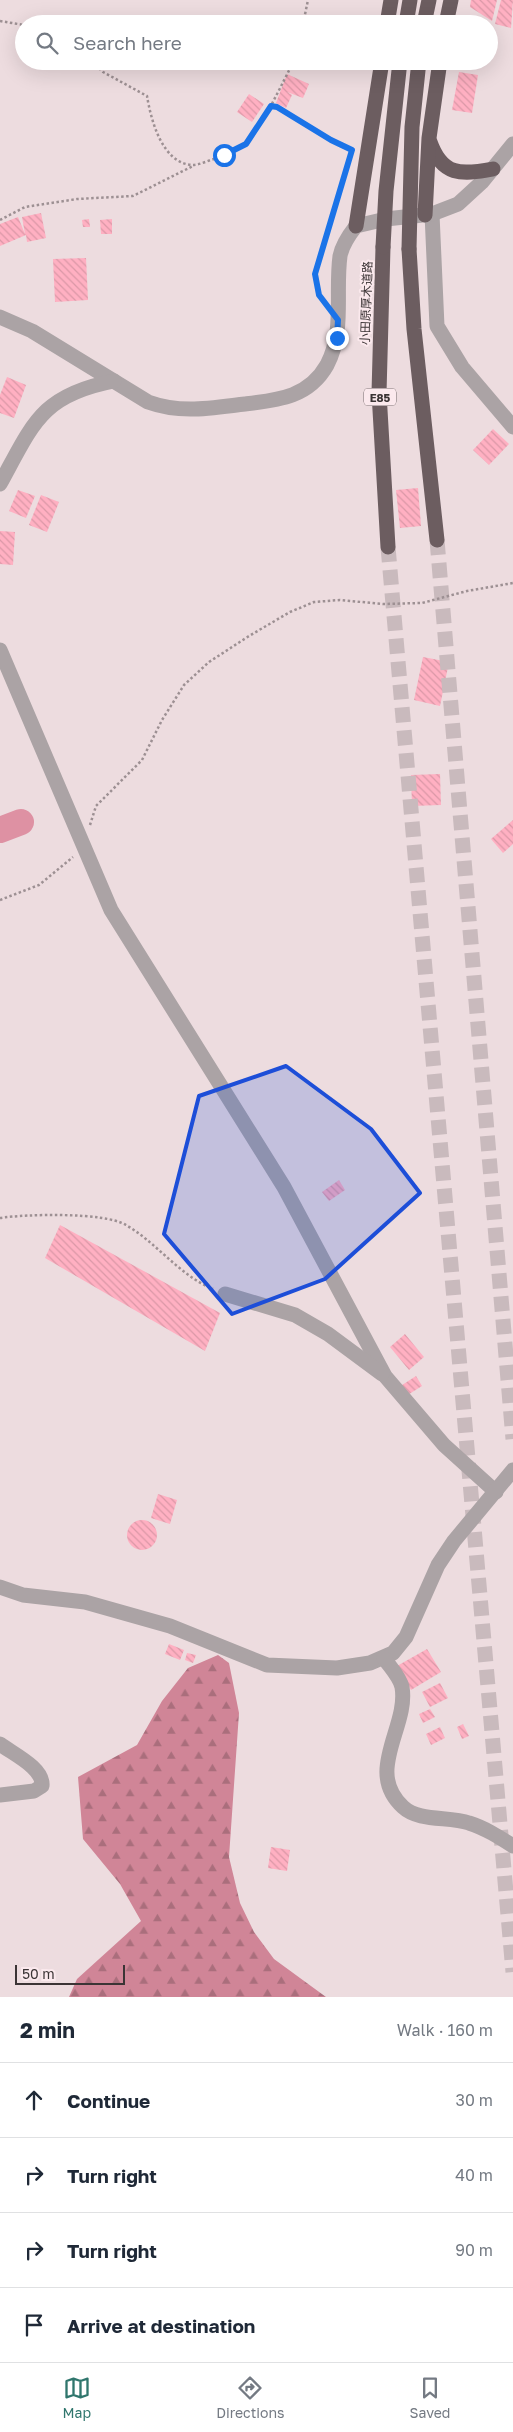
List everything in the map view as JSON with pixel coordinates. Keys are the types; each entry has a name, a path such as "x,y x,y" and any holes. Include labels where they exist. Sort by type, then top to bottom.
{"highway":[{"path":"389,15 391,0"},
{"path":"408,15 410,0"},
{"path":"426,15 429,0"},
{"path":"448,15 451,0"},
{"path":"356,226 381,70"},
{"name":"小田原厚木道路","path":"388,547 379,393 383,247 387,181 399,70"},
{"path":"418,70 412,127 409,249 414,329 437,540"},
{"path":"429,215 429,138 439,70"},
{"path":"429,138 439,160 447,168 469,173 492,169"}],"street":[{"path":"0,317 32,331 148,402 179,410 262,402 302,392 317,381 333,353 337,338 340,255 346,241 356,226 386,219 429,215 458,204 513,144"},
{"path":"429,215 437,326 462,367 513,427"},
{"path":"0,484 38,417 57,401 78,389 114,381"},
{"path":"0,650 111,910 284,1187 385,1376 444,1445 496,1492"},
{"path":"225,1294 295,1315 328,1334 385,1376"},
{"path":"0,1587 23,1595 85,1602 170,1626 267,1666 348,1668 384,1658 393,1653 406,1637 430,1582 446,1552 513,1470"},
{"path":"384,1658 398,1678 402,1690 402,1701 386,1768 393,1795 403,1807 414,1815 471,1823 513,1846"},
{"path":"0,1744 39,1772 43,1781 42,1786 34,1791 0,1794"}],"path":[{"path":"305,15 308,0"},
{"path":"0,21 15,24"},
{"path":"101,70 147,96 150,113 168,152 181,163 194,165"},
{"path":"0,220 25,207 77,199 133,196 194,165 224,155 246,144 271,106 289,70"},
{"path":"271,106 277,107 331,140 352,150 315,274 319,295 338,320"},
{"path":"0,900 39,885 66,865 83,848 96,806 142,760 162,720 184,685 209,662 249,636 290,612 314,602 340,600 383,604 422,603 467,591 513,583"},
{"path":"0,1218 98,1217 125,1224 204,1286 225,1294"}],"highlighted area":[{"path":"286,1066 371,1129 420,1193 325,1279 232,1314 164,1234 199,1096"}],"green space":[{"path":"218,1655 229,1663 239,1713 229,1857 240,1903 254,1932 274,1959 326,1997 69,1997 77,1979 141,1921 120,1884 83,1839 78,1777 137,1745 162,1701 188,1668"}],"building":[{"path":"471,0 497,0 493,15 483,15 470,7"},
{"path":"501,0 513,0 511,28 498,25 497,15"},
{"path":"459,72 478,75 472,113 452,110"},
{"path":"287,74 309,84 303,98 287,92 292,95 286,108 276,103"},
{"path":"249,94 264,104 252,122 237,112"},
{"path":"41,213 46,238 27,242 26,235 0,246 0,224 18,217 25,234 22,217"},
{"path":"89,219 90,227 83,227 82,220"},
{"path":"112,219 112,234 101,234 100,220"},
{"path":"86,258 88,300 55,302 53,259"},
{"path":"7,377 26,385 14,418 0,413 0,395"},
{"path":"493,429 509,444 489,465 473,450"},
{"path":"418,488 421,526 400,528 396,490"},
{"path":"18,490 35,496 26,518 9,511"},
{"path":"41,495 59,502 47,532 29,525"},
{"path":"0,531 15,532 13,565 0,564"},
{"path":"423,657 449,662 440,706 414,700"},
{"path":"440,774 441,805 412,806 411,775"},
{"path":"513,820 513,844 503,853 491,839"},
{"path":"339,1180 345,1190 329,1201 322,1192"},
{"path":"60,1225 220,1313 205,1351 45,1258"},
{"path":"405,1334 424,1357 409,1370 390,1347"},
{"path":"416,1376 422,1386 406,1396 399,1387"},
{"path":"158,1494 177,1500 170,1524 151,1518"},
{"path":"142,1520 152,1525 157,1535 152,1545 142,1550 132,1545 127,1535 132,1525"},
{"path":"169,1644 184,1650 180,1660 165,1654"},
{"path":"427,1649 441,1672 411,1690 397,1666"},
{"path":"187,1653 196,1655 193,1663 185,1660"},
{"path":"440,1683 448,1698 430,1707 422,1692"},
{"path":"430,1709 435,1717 423,1723 419,1714"},
{"path":"463,1724 469,1736 462,1739 457,1727"},
{"path":"440,1727 445,1738 431,1745 426,1734"},
{"path":"271,1847 290,1850 287,1871 268,1868"}],"waterway":[{"path":"0,830 21,822"}],"tunnel":[{"path":"437,540 513,1439"},
{"path":"388,547 513,1972"}],"route":[{"path":"224,155 246,144 271,106 277,107 331,140 352,150 315,274 319,295 338,320 337,338"}]}
